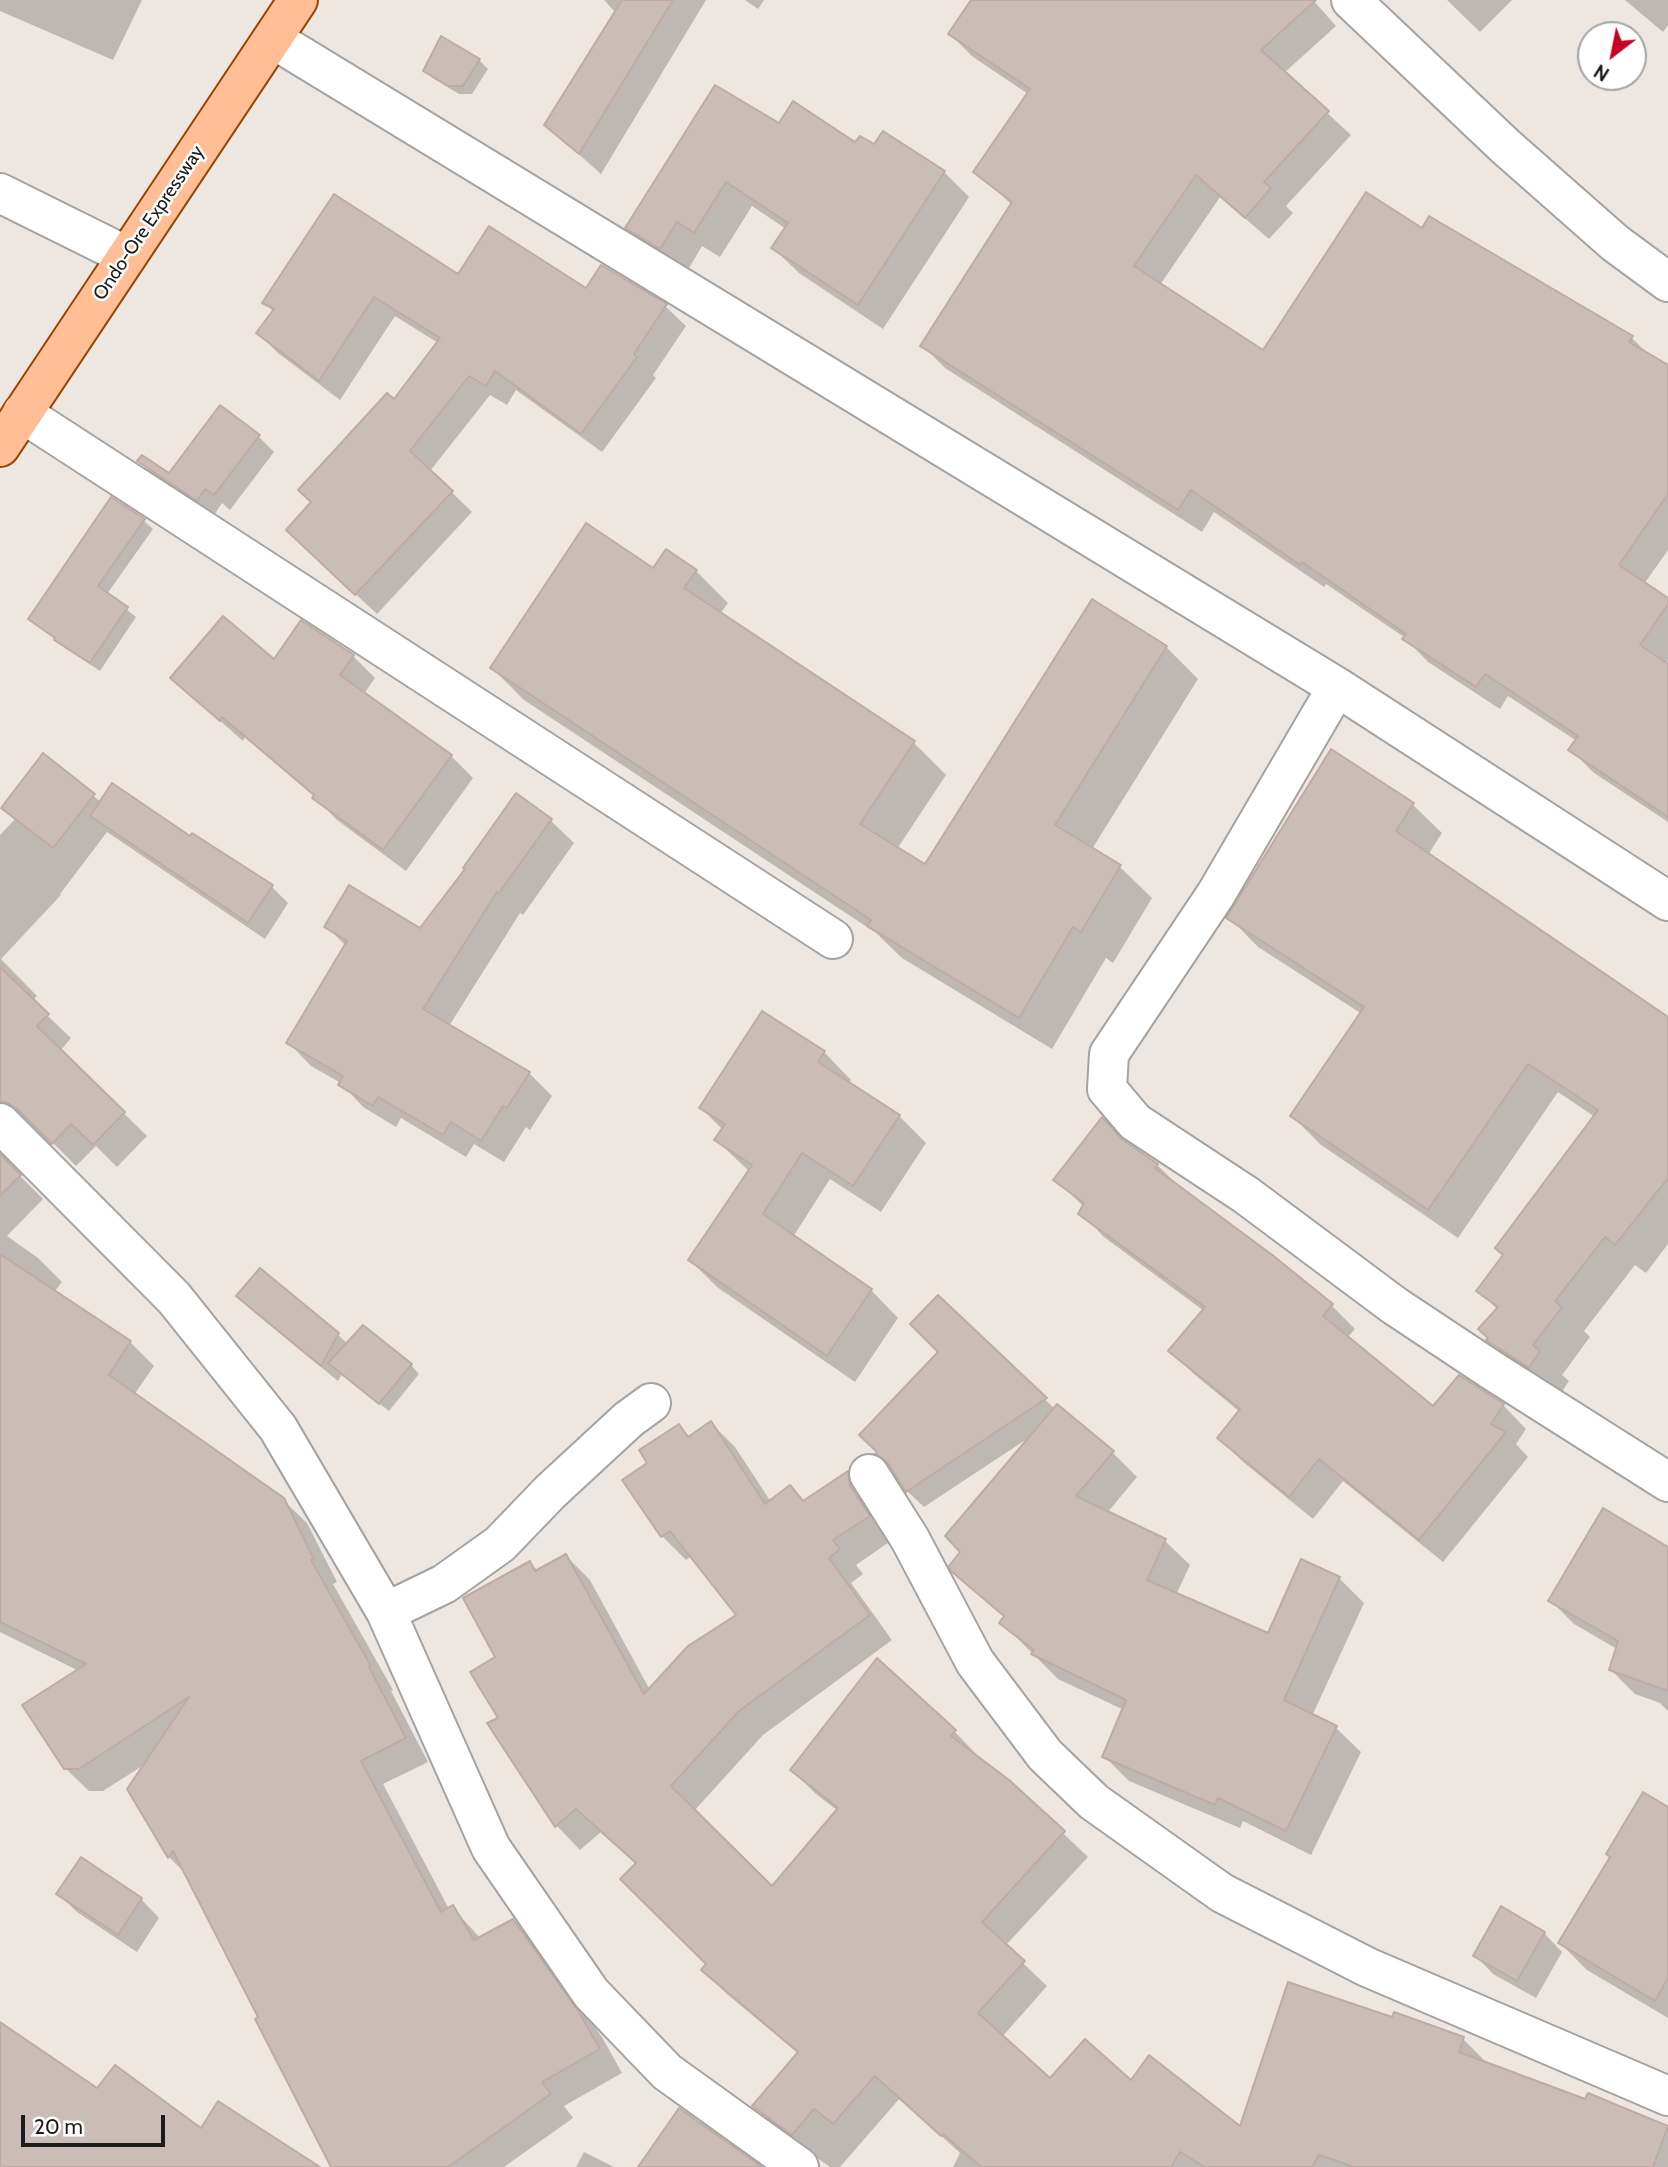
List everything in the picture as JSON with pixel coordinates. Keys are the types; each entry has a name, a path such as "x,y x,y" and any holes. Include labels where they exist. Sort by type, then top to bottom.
{"main road":[{"name":"Ondo-Ore Expressway","path":"0,447 298,0"}],"street":[{"path":"1351,0 1505,146 1615,243 1668,282"},
{"path":"274,38 1337,687 1668,901"},
{"path":"0,193 127,256"},
{"path":"22,413 833,939"},
{"path":"1337,687 1216,894 1109,1054 1107,1089 1135,1122 1246,1195 1395,1306 1668,1482"},
{"path":"0,1123 174,1298 278,1428 386,1612 491,1847 591,1993 667,2072 799,2167"},
{"path":"386,1612 444,1584 500,1544 570,1474 629,1419 651,1403"},
{"path":"869,1474 909,1539 975,1662 1045,1755 1094,1802 1222,1893 1367,1967 1668,2096"}],"building":[{"path":"622,0 673,0 579,154 544,125"},
{"path":"971,0 1316,0 1261,50 1329,111 1264,182 1271,188 1245,218 1196,175 1134,266 1263,350 1366,192 1422,228 1429,216 1633,336 1629,342 1668,365 1668,494 1619,565 1668,598 1668,604 1640,645 1668,664 1668,817 1568,750 1578,736 1485,674 1476,687 1402,639 1406,634 1302,562 1300,565 1191,490 1178,510 920,346 1012,202 973,172 1030,89 948,34"},
{"path":"441,36 480,59 463,86 448,86 423,71"},
{"path":"715,85 779,123 793,101 855,142 860,136 874,144 883,131 945,171 858,305 771,248 788,223 726,182 694,233 677,222 660,249 625,228"},
{"path":"334,194 458,274 489,226 586,288 601,265 667,304 634,354 637,357 581,434 495,371 486,386 469,376 410,451 453,491 355,595 286,530 311,502 298,490 387,393 394,399 440,338 374,297 319,381 256,333 274,309 262,303"},
{"path":"220,405 260,435 214,495 205,489 197,501 137,461 142,455 169,473"},
{"path":"111,497 145,519 98,586 128,607 90,663 28,619"},
{"path":"586,523 653,568 666,549 697,570 684,588 915,741 860,824 925,864 1092,599 1167,646 1055,825 1121,865 1081,932 1073,927 1019,1018 867,926 871,920 490,668"},
{"path":"223,616 274,659 301,620 354,655 340,675 452,755 383,850 312,798 314,795 222,717 220,721 170,678"},
{"path":"1331,749 1414,803 1396,831 1668,1017 1668,1178 1615,1245 1605,1237 1555,1301 1562,1307 1533,1345 1540,1351 1529,1368 1486,1340 1488,1338 1478,1329 1498,1307 1476,1291 1503,1255 1495,1248 1598,1110 1528,1064 1428,1210 1290,1116 1364,1007 1226,918"},
{"path":"43,753 95,794 53,848 1,808"},
{"path":"112,783 190,836 192,833 273,885 248,923 90,816"},
{"path":"516,793 552,819 499,893 497,892 423,1009 530,1072 507,1108 503,1106 481,1141 451,1122 443,1135 378,1097 373,1106 338,1085 343,1076 286,1043 347,941 324,927 349,885 420,928 465,869 463,868"},
{"path":"0,967 49,1014 37,1026 125,1112 93,1145 71,1124 52,1144 16,1108 6,1102 0,1102"},
{"path":"762,1011 825,1051 818,1062 900,1115 853,1186 802,1153 763,1214 872,1289 827,1356 688,1260 752,1165 714,1140 725,1124 699,1108"},
{"path":"1102,1117 1123,1140 1158,1164 1155,1168 1333,1304 1323,1316 1433,1406 1459,1375 1504,1404 1491,1424 1506,1432 1419,1540 1319,1459 1289,1497 1217,1438 1240,1409 1168,1351 1205,1307 1078,1214 1084,1203 1053,1180"},
{"path":"0,1154 21,1175 0,1196"},
{"path":"0,1254 131,1341 109,1375 284,1498 314,1559 311,1560 371,1666 369,1667 406,1738 361,1761 441,1912 453,1905 474,1940 513,1919 579,2012 600,2049 542,2082 551,2094 448,2167 331,2167 173,1851 168,1858 127,1789 189,1697 79,1769 64,1769 22,1705 86,1664 0,1622"},
{"path":"260,1268 339,1333 321,1366 236,1296"},
{"path":"938,1295 1047,1398 906,1492 887,1462 875,1454 877,1452 859,1435 938,1352 910,1324"},
{"path":"363,1325 412,1364 379,1404 328,1363"},
{"path":"1057,1404 1114,1451 1076,1496 1166,1539 1147,1580 1268,1633 1301,1559 1340,1577 1284,1700 1337,1726 1286,1831 1218,1798 1215,1805 1102,1757 1126,1700 1031,1654 1034,1650 999,1623 1004,1616 951,1571 949,1566 960,1552 945,1536"},
{"path":"711,1421 765,1504 790,1485 803,1501 848,1471 850,1486 870,1516 833,1540 840,1549 829,1558 870,1615 739,1711 671,1786 772,1886 838,1808 790,1770 877,1658 956,1730 951,1736 1009,1780 1065,1831 982,1922 1025,1961 978,2013 1050,2078 1085,2039 1131,2080 1149,2055 1240,2126 1288,1982 1392,2017 1394,2012 1464,2037 1459,2052 1585,2099 1588,2093 1668,2126 1653,2167 1354,2167 1319,2155 1312,2167 1205,2167 1180,2152 1171,2167 981,2167 943,2134 941,2136 875,2076 833,2124 814,2109 792,2135 752,2106 798,2052 701,1970 706,1964 620,1879 636,1863 576,1809 555,1827 487,1723 498,1718 470,1672 495,1657 463,1598 530,1561 535,1571 566,1554 644,1694 688,1646 736,1615 670,1531 661,1537 622,1480 647,1463 639,1450 679,1424 688,1437"},
{"path":"1603,1508 1668,1547 1668,1691 1609,1670 1618,1641 1548,1601"},
{"path":"1643,1792 1668,1807 1668,1978 1655,2001 1558,1943 1610,1857 1606,1854"},
{"path":"81,1857 142,1898 118,1935 56,1894"},
{"path":"1501,1906 1545,1932 1517,1981 1473,1956"},
{"path":"0,2022 97,2088 115,2065 201,2128 218,2101 320,2167 0,2167"},
{"path":"679,2108 762,2167 638,2167"}]}
